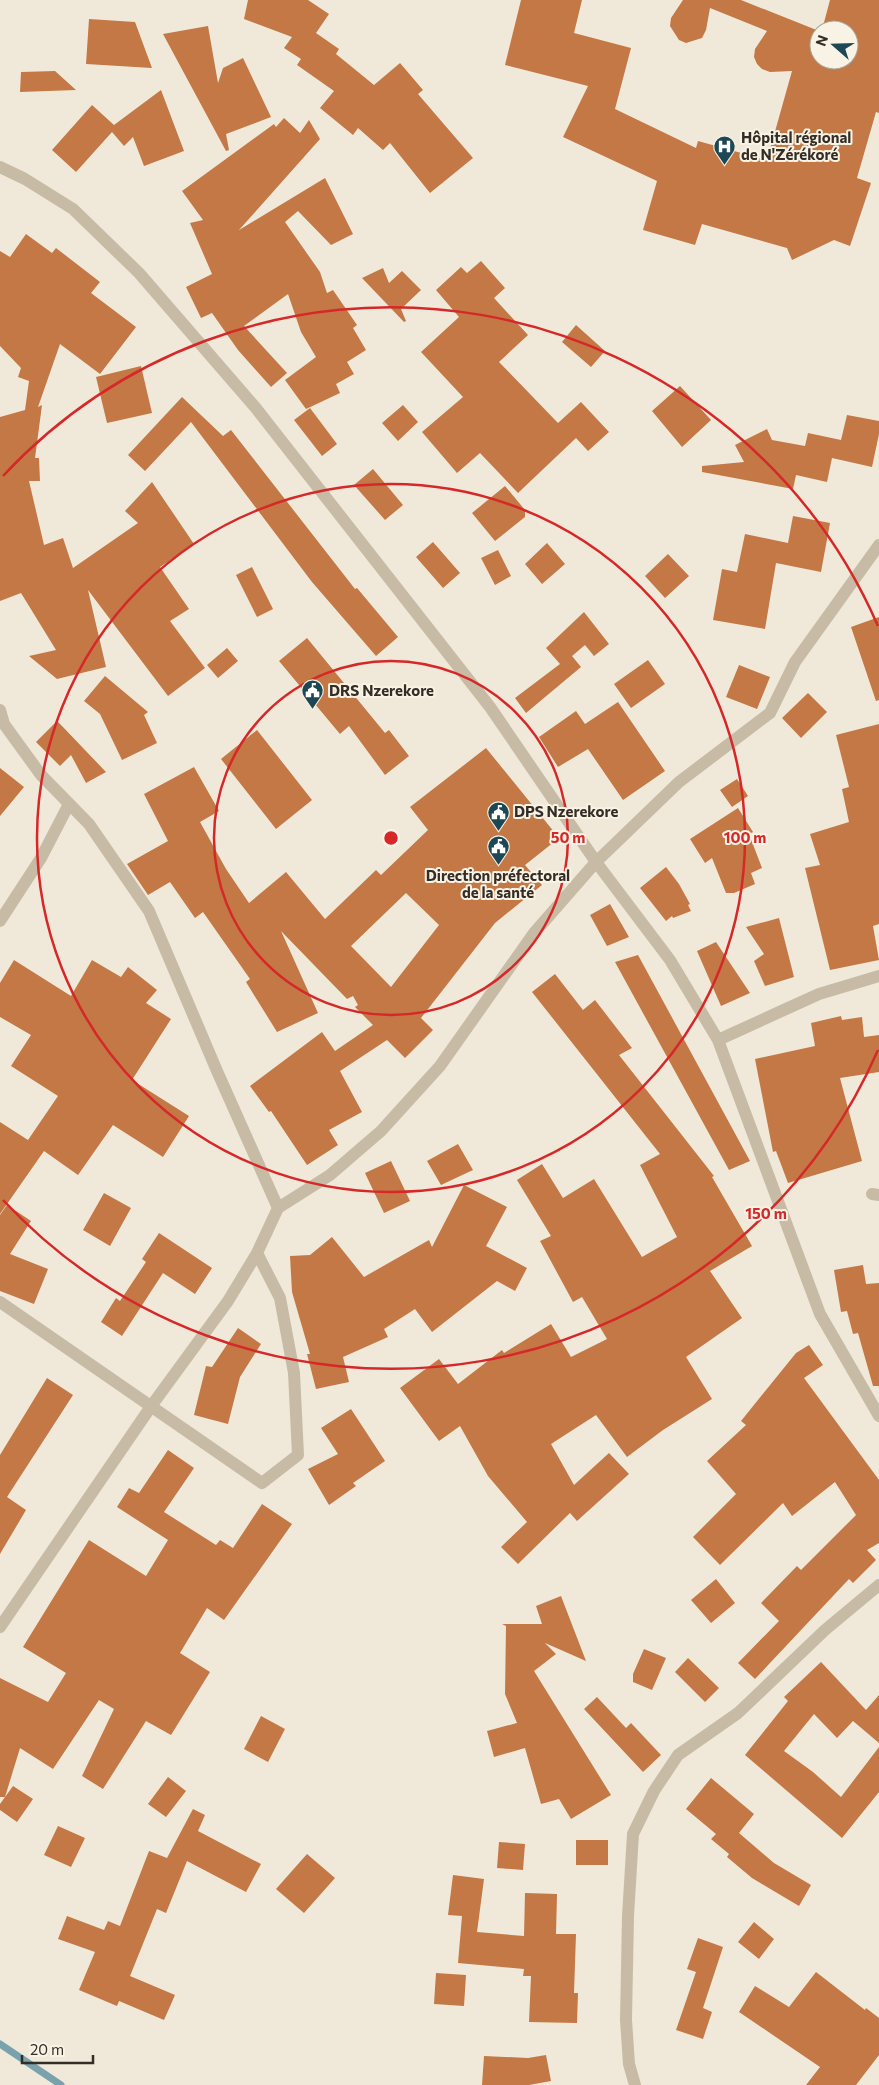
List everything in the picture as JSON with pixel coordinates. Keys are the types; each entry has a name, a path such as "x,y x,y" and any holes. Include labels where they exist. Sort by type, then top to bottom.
{"street":[{"path":"0,166 73,209 139,274 254,407 490,707 596,862 670,960 718,1040 820,1314 879,1416"},
{"path":"0,1627 152,1405 228,1301 257,1253 278,1208 330,1175 381,1131 440,1066 534,933 596,862 679,782 770,713 795,662 879,544"},
{"path":"0,710 4,724 41,775 89,824 149,911 216,1071 278,1208"},
{"path":"0,921 41,858 69,804"},
{"path":"718,1040 819,994 879,976"},
{"path":"0,1302 152,1405 262,1483 298,1455 294,1373 280,1298 257,1253"},
{"path":"635,2085 629,2064 626,2020 628,1916 633,1834 654,1791 678,1755 738,1713 825,1630 879,1585"}],"building":[{"path":"248,0 308,0 329,14 316,33 339,49 336,54 374,85 400,63 423,90 418,94 473,158 430,193 390,143 383,150 358,128 353,135 320,108 334,91 297,65 301,59 284,48 292,37 244,19"},
{"path":"521,0 582,0 574,33 631,48 615,109 696,148 698,141 767,160 792,71 770,72 762,69 754,57 755,49 767,31 710,8 706,30 702,38 686,43 679,40 670,26 671,18 683,0 741,0 809,27 809,70 859,70 859,20 825,20 830,0 879,0 879,113 876,112 857,178 871,183 850,246 834,240 792,260 787,248 702,224 695,245 643,230 657,181 563,137 588,86 505,65"},
{"path":"89,19 135,22 152,68 86,64"},
{"path":"208,26 218,83 223,68 243,58 271,117 226,134 229,150 226,151 163,34"},
{"path":"55,71 76,90 20,92 21,72"},
{"path":"161,90 184,151 144,166 133,137 124,146 112,132 76,172 52,150 92,105 114,125"},
{"path":"284,118 300,133 309,120 320,139 239,230 325,178 353,234 331,245 298,211 285,222 320,272 327,293 333,290 357,325 353,328 366,350 347,362 354,374 336,384 340,393 306,409 285,380 316,357 301,332 288,294 244,326 287,373 271,387 238,350 212,313 201,318 186,287 212,274 190,223 203,220 182,191 274,124 276,127"},
{"path":"26,234 52,253 56,248 100,282 91,293 136,327 100,374 60,344 38,407 42,405 35,458 39,458 40,481 29,481 44,545 63,538 73,568 138,523 125,511 152,482 194,544 160,567 189,609 170,621 205,668 168,696 88,590 106,667 57,679 29,656 56,650 21,593 0,601 0,417 25,410 29,381 18,377 21,368 0,346 0,251 10,257"},
{"path":"481,261 505,288 494,298 528,335 499,362 558,423 581,402 609,432 588,451 576,438 518,493 480,453 457,473 422,432 463,397 421,352 459,317 436,290 461,267 467,273"},
{"path":"383,268 389,283 402,271 421,290 401,309 406,321 404,322 362,278"},
{"path":"576,325 605,351 591,367 562,342"},
{"path":"141,366 152,413 107,423 96,377"},
{"path":"680,386 711,420 682,447 652,411"},
{"path":"182,397 223,436 231,430 355,589 357,588 398,637 376,656 312,582 191,422 145,471 128,455"},
{"path":"403,405 418,422 398,441 382,423"},
{"path":"310,408 337,444 322,456 294,420"},
{"path":"847,415 879,421 879,434 872,467 832,458 827,482 796,475 793,489 702,472 702,466 744,462 735,445 767,429 772,440 805,446 808,433 841,440"},
{"path":"373,469 403,505 385,520 354,485"},
{"path":"505,486 525,510 525,517 495,541 472,513"},
{"path":"793,516 830,523 821,572 776,563 765,629 713,620 722,569 737,572 745,534 788,543"},
{"path":"433,542 460,573 443,588 416,557"},
{"path":"547,543 565,564 542,584 525,564"},
{"path":"498,550 511,576 495,585 481,558"},
{"path":"668,554 689,576 665,598 645,576"},
{"path":"252,567 273,609 257,617 236,575"},
{"path":"584,612 609,644 594,656 585,645 572,656 581,667 526,713 515,698 560,664 546,648"},
{"path":"879,617 879,700 876,701 851,627"},
{"path":"307,638 385,733 389,730 409,756 385,775 349,726 340,734 279,661"},
{"path":"227,648 238,661 218,678 207,665"},
{"path":"648,660 665,684 631,708 614,684"},
{"path":"739,665 770,677 757,709 726,697"},
{"path":"105,676 148,712 144,715 157,743 122,760 100,714 84,701"},
{"path":"808,693 827,712 801,738 782,718"},
{"path":"618,702 665,771 623,800 588,749 558,767 539,737 576,711 585,724"},
{"path":"57,721 106,772 86,783 71,755 60,766 36,742"},
{"path":"879,724 879,924 873,926 879,960 830,970 805,868 820,865 810,834 849,822 842,789 849,787 836,735"},
{"path":"257,730 312,800 276,829 221,759"},
{"path":"486,748 559,838 525,865 542,885 495,923 421,1018 433,1030 405,1058 387,1040 340,1071 362,1112 329,1130 338,1145 307,1165 271,1111 269,1112 250,1086 322,1032 335,1051 373,1025 355,1007 358,1005 353,996 347,999 281,931 318,1013 277,1032 246,982 250,979 203,912 195,918 170,882 148,895 127,864 168,841 144,794 194,767 219,811 200,822 226,869 249,903 286,872 325,919 376,870 381,875 428,830 410,807","holes":["406,893 439,925 391,987 351,946"]},
{"path":"0,768 24,787 0,816"},
{"path":"737,779 748,796 732,807 720,790"},
{"path":"738,808 753,832 749,834 762,868 751,873 755,884 734,893 726,893 712,858 705,863 690,839"},
{"path":"666,867 679,884 690,904 688,905 691,911 673,918 672,916 666,921 640,888"},
{"path":"610,904 629,937 607,946 590,915"},
{"path":"779,918 794,977 765,986 754,961 764,954 746,927"},
{"path":"716,942 750,993 721,1006 697,951"},
{"path":"638,955 750,1161 729,1170 615,962"},
{"path":"14,960 71,996 92,960 121,977 128,967 157,990 146,1003 171,1019 132,1080 189,1116 163,1157 113,1125 78,1175 44,1151 0,1214 0,1122 28,1140 58,1096 11,1066 31,1035 0,1017 0,983"},
{"path":"555,974 583,1010 595,1000 632,1048 619,1055 714,1176 712,1177 752,1246 710,1271 742,1318 686,1357 712,1399 663,1430 627,1457 596,1415 551,1444 574,1485 609,1453 629,1474 577,1521 570,1513 518,1564 501,1547 527,1522 488,1476 460,1426 439,1441 400,1388 439,1359 458,1384 502,1350 504,1353 551,1324 571,1357 607,1339 582,1297 573,1302 540,1241 551,1236 517,1180 542,1164 563,1198 594,1179 642,1257 677,1237 640,1165 660,1154 532,992"},
{"path":"841,1016 842,1020 862,1017 864,1037 879,1035 879,1072 840,1078 862,1161 788,1183 776,1151 773,1152 755,1059 815,1046 811,1023"},
{"path":"458,1144 473,1170 441,1185 427,1161"},
{"path":"391,1161 410,1201 384,1213 365,1173"},
{"path":"464,1185 507,1207 486,1246 527,1268 515,1291 497,1281 432,1332 415,1309 384,1329 388,1337 343,1357 349,1382 316,1389 307,1354 310,1354 292,1292 290,1256 310,1255 332,1237 364,1277 429,1240 432,1247"},
{"path":"104,1193 131,1208 110,1246 83,1230"},
{"path":"7,1205 31,1221 10,1254 48,1269 34,1304 0,1291 0,1215"},
{"path":"159,1233 212,1268 195,1294 163,1273 122,1336 101,1322 116,1298 120,1301 146,1262 142,1259"},
{"path":"863,1265 866,1284 879,1283 879,1386 873,1386 858,1333 853,1334 847,1311 841,1312 834,1270"},
{"path":"238,1328 261,1344 240,1377 228,1424 194,1415 206,1366 212,1367"},
{"path":"809,1345 823,1365 804,1378 879,1480 879,1543 867,1550 876,1560 853,1583 849,1579 755,1679 738,1663 779,1621 761,1603 797,1566 801,1570 856,1515 835,1482 792,1516 783,1503 720,1565 693,1537 736,1494 707,1461 746,1425 741,1421 796,1353"},
{"path":"47,1378 73,1395 7,1497 26,1510 0,1554 0,1455"},
{"path":"351,1409 385,1461 353,1483 356,1486 329,1505 308,1469 338,1454 321,1428"},
{"path":"168,1450 194,1468 164,1512 216,1545 220,1540 233,1548 262,1504 292,1524 224,1620 207,1608 180,1653 210,1672 171,1735 146,1721 103,1789 82,1776 114,1709 99,1700 53,1769 20,1748 5,1797 0,1797 0,1678 48,1702 66,1673 23,1647 89,1540 146,1576 168,1540 117,1507 129,1488 139,1493"},
{"path":"716,1579 735,1603 711,1623 691,1600"},
{"path":"561,1596 586,1661 545,1643 556,1654 534,1671 611,1795 571,1819 559,1799 541,1804 525,1748 494,1757 487,1731 517,1723 505,1694 506,1626 502,1624 542,1624 536,1606"},
{"path":"644,1649 666,1658 652,1690 633,1682 633,1674"},
{"path":"688,1658 719,1688 705,1702 675,1672"},
{"path":"821,1662 866,1710 879,1695 879,1743 853,1721 837,1738 814,1714 784,1751 813,1772 841,1797 879,1747 879,1792 842,1838 745,1755 788,1701 784,1697"},
{"path":"597,1697 626,1728 631,1723 661,1755 643,1772 584,1709"},
{"path":"261,1716 285,1729 268,1762 244,1749"},
{"path":"168,1777 186,1791 166,1817 148,1804"},
{"path":"711,1778 754,1814 739,1833 774,1863 811,1885 799,1906 752,1878 727,1857 729,1854 711,1839 716,1834 686,1809"},
{"path":"13,1786 33,1799 17,1822 0,1810 0,1804"},
{"path":"193,1809 205,1815 198,1831 261,1864 246,1892 187,1861 166,1913 157,1909 130,1976 175,1995 164,2020 119,2001 117,2006 79,1990 95,1952 58,1939 67,1916 104,1930 108,1921 120,1926 149,1851 167,1858"},
{"path":"58,1826 85,1838 71,1867 44,1855"},
{"path":"576,1840 608,1840 608,1865 576,1865"},
{"path":"499,1842 525,1844 523,1870 497,1868"},
{"path":"307,1854 335,1878 304,1913 276,1889"},
{"path":"453,1875 484,1879 477,1932 524,1936 525,1893 557,1894 556,1934 576,1934 574,1993 578,1993 577,2023 529,2022 531,1976 523,1976 524,1969 458,1963 462,1916 448,1915"},
{"path":"754,1922 774,1939 759,1959 738,1942"},
{"path":"698,1938 723,1947 703,2008 712,2012 703,2039 676,2030 696,1972 687,1969"},
{"path":"816,1972 865,2010 866,2008 879,2018 879,2055 856,2085 806,2085 820,2067 739,2012 755,1986 789,2007"},
{"path":"436,1973 466,1975 464,2006 434,2004"},
{"path":"546,2055 551,2081 529,2085 482,2085 484,2056 528,2058"}],"waterway":[{"path":"0,2044 61,2085"}],"place":[{"name":"Hôpital régional de N'Zérékoré","path":"725,166"},
{"name":"DRS Nzerekore","path":"313,710"},
{"name":"DPS Nzerekore","path":"498,831"},
{"name":"Direction préfectoral de la santé","path":"498,866"}]}
